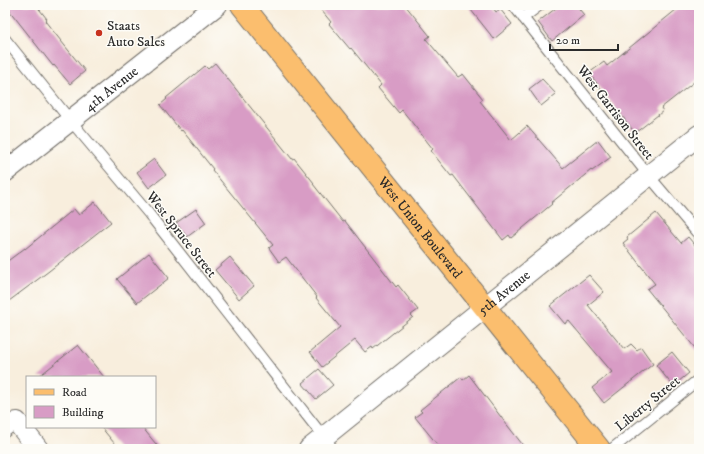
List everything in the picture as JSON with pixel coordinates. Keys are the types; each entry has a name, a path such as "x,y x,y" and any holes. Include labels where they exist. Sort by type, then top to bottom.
{"main road":[{"name":"West Union Boulevard","path":"242,5 599,449"}],"street":[{"name":"4th Avenue","path":"5,172 217,5"},
{"name":"5th Avenue","path":"322,445 485,306 699,135"},
{"path":"11,427 38,449"}],"lane":[{"name":"West Garrison Street","path":"513,5 649,176 699,235"},
{"path":"523,18 540,5"},
{"name":"West Spruce Street","path":"5,39 70,120 149,214 322,445"},
{"name":"Liberty Street","path":"612,449 699,379"}],"building":[{"path":"5,5 36,5 47,19 45,21 85,71 70,84 54,65 53,66"},
{"path":"317,5 405,5 430,36 426,39 458,77 463,74 483,99 480,101 511,140 527,126 563,168 598,140 611,157 592,171 591,170 511,238 509,235 503,240 453,175 451,176 431,151 433,149 402,110 399,113 378,88 381,85 329,24 331,22"},
{"path":"467,5 491,5 496,12 500,9 512,24 494,39"},
{"path":"560,5 576,5 584,15 552,41 538,22"},
{"path":"682,5 699,5 699,78 661,108 663,111 635,133 589,73 604,62 607,66"},
{"path":"215,63 292,159 294,158 343,222 345,221 396,287 398,285 418,310 411,315 413,317 373,349 372,347 365,352 355,340 322,367 310,352 340,327 316,298 317,297 286,257 279,262 269,248 273,245 212,170 213,169 182,130 181,131 160,105 167,99 166,98 205,66 208,69"},
{"path":"542,79 556,94 541,106 529,89"},
{"path":"154,159 166,175 149,188 137,172"},
{"path":"95,202 111,222 5,304 5,263 25,249 74,209 79,215"},
{"path":"196,209 206,223 187,237 176,223"},
{"path":"656,213 681,243 688,237 699,250 699,353 647,289 655,284 623,243 628,239 627,237"},
{"path":"149,253 169,278 137,303 117,279"},
{"path":"230,257 254,286 239,299 215,270"},
{"path":"589,275 604,292 588,305 624,349 631,344 637,350 641,347 653,364 604,403 592,388 612,372 569,321 565,324 550,306"},
{"path":"78,345 103,376 39,376"},
{"path":"672,352 689,373 673,386 656,365"},
{"path":"319,369 333,385 316,399 302,383"},
{"path":"469,375 526,449 441,449 415,417 422,412 420,410 461,377 463,380"},
{"path":"102,428 143,428 160,449 119,449"}],"place":[{"name":"Staats Auto Sales","path":"99,33"}]}
